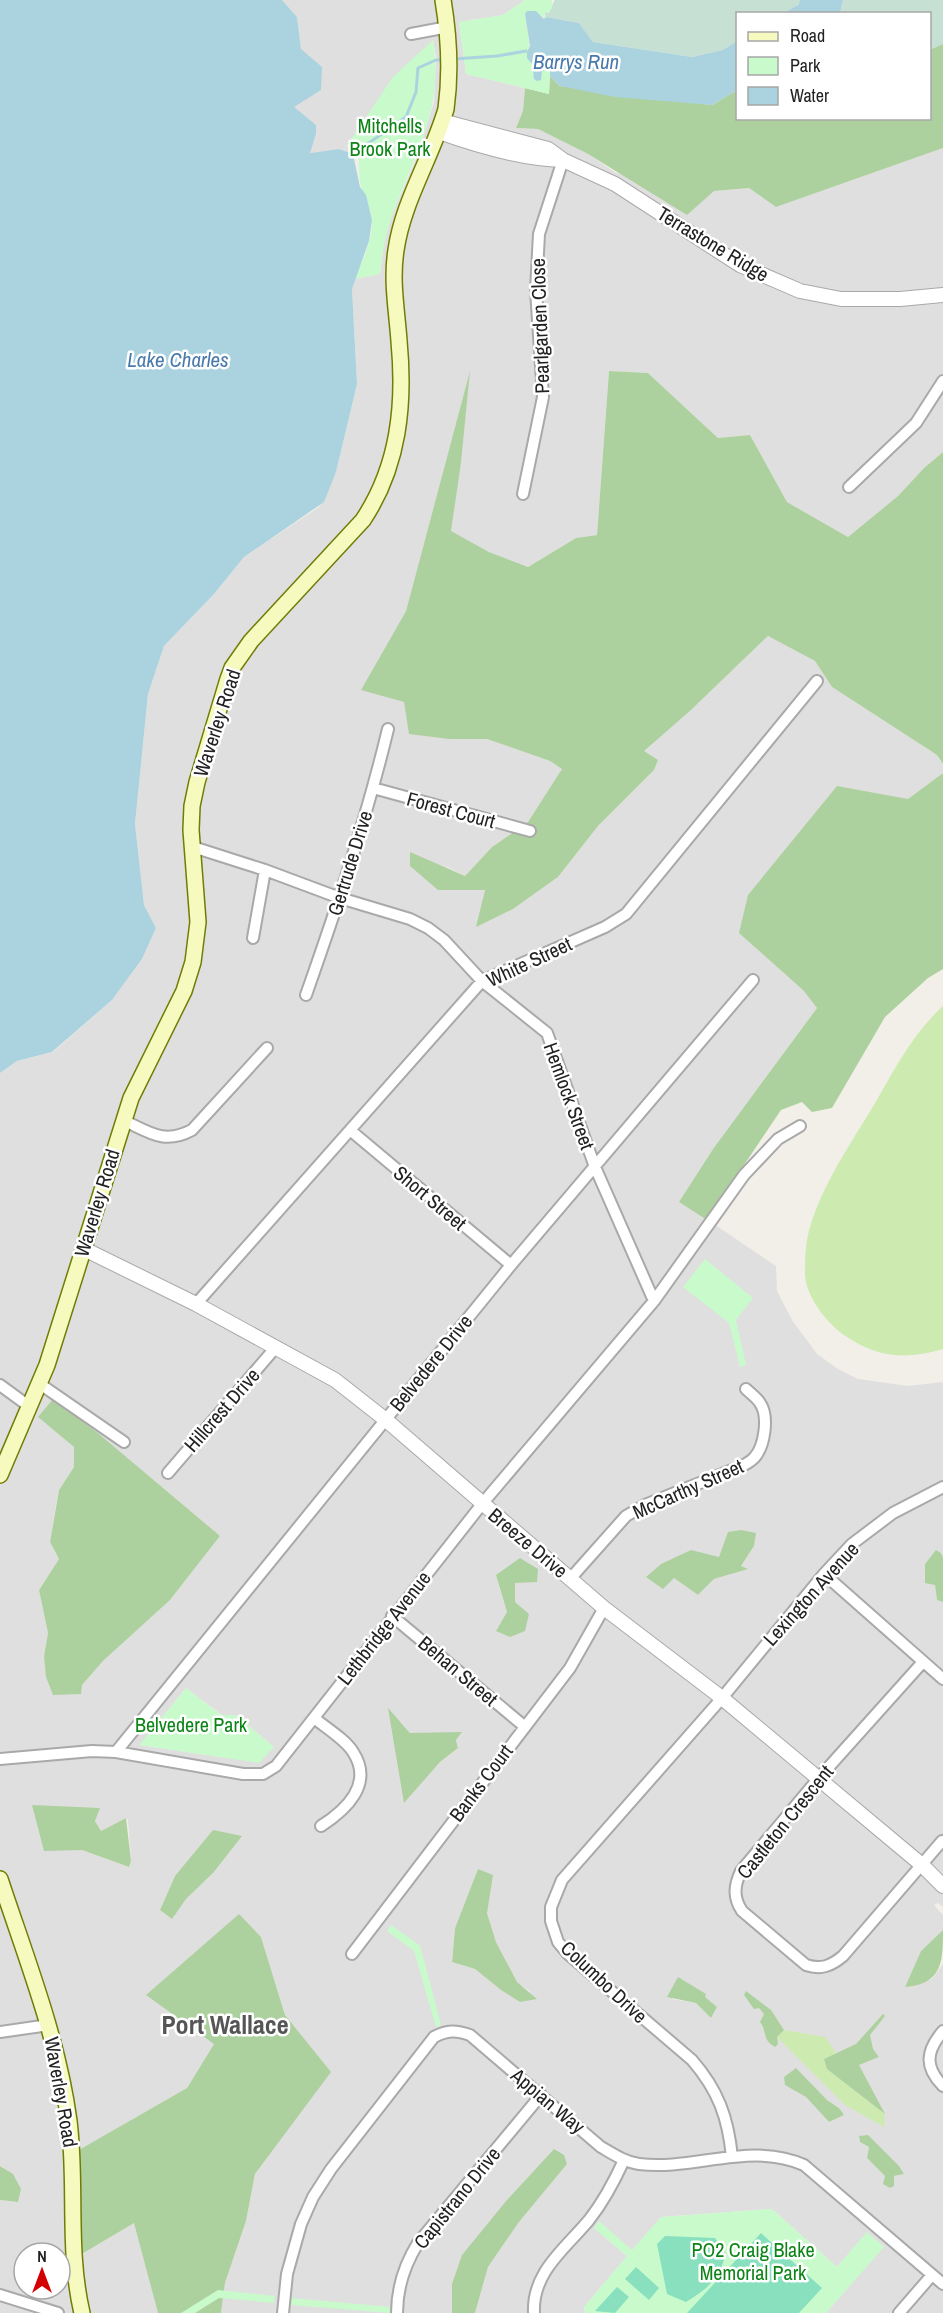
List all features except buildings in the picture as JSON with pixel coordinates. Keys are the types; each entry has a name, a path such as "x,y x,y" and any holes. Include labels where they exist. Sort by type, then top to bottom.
{"main road":[{"name":"Waverley Road","path":"0,1475 40,1384 131,1098 184,991 193,962 198,922 191,830 192,806 222,693 232,668 251,641 363,520 374,505 391,464 400,414 402,386 393,286 396,248 411,201 441,126 448,92 448,27 444,0"},
{"name":"Waverley Road","path":"0,1879 49,2025 59,2063 72,2154 73,2259 82,2313"}],"street":[{"path":"411,34 448,27"},
{"name":"Terrastone Ridge","path":"441,126 480,145 536,158 563,160 615,184 740,265 800,291 841,299 900,299 943,295"},
{"name":"Pearlgarden Close","path":"523,494 543,397 536,290 539,234 563,160"},
{"path":"849,488 916,423 943,381"},
{"name":"White Street","path":"196,1304 482,981 605,927 626,914 818,681"},
{"name":"Gertrude Drive","path":"306,995 340,898 388,729"},
{"name":"Forest Court","path":"373,788 530,831"},
{"name":"Hemlock Street","path":"193,847 265,870 340,898 410,919 428,928 444,940 482,981 546,1033 595,1167 654,1301"},
{"path":"253,938 265,870"},
{"name":"Belvedere Drive","path":"116,1752 511,1265 753,980"},
{"path":"123,1120 166,1138 184,1135 200,1124 267,1048"},
{"name":"Lethbridge Avenue","path":"0,1758 92,1751 116,1752 243,1774 263,1774 276,1766 482,1504 654,1301 744,1175 778,1139 800,1126"},
{"name":"Short Street","path":"350,1130 511,1265"},
{"name":"Breeze Drive","path":"82,1248 196,1304 335,1380 386,1420 604,1608 722,1698 922,1865 943,1886"},
{"name":"Hillcrest Drive","path":"168,1473 276,1347"},
{"path":"40,1384 124,1442"},
{"path":"0,1385 30,1407"},
{"name":"McCarthy Street","path":"570,1579 626,1516 645,1505 754,1459 761,1448 764,1419 761,1403 746,1389"},
{"name":"Lexington Avenue","path":"722,1698 824,1574 852,1545 893,1514 943,1486"},
{"path":"824,1574 922,1663 943,1679"},
{"name":"Banks Court","path":"352,1954 570,1668 604,1608"},
{"name":"Behan Street","path":"392,1616 524,1726"},
{"name":"Castleton Crescent","path":"922,1663 818,1779 741,1871 735,1890 736,1902 742,1911 806,1965 814,1968 824,1967 843,1956 942,1841"},
{"name":"Columbo Drive","path":"722,1698 562,1880 551,1907 553,1931 568,1954 692,2060 707,2077 720,2101 727,2123 732,2157"},
{"path":"315,1718 352,1750 361,1774 359,1787 350,1803 339,1815 321,1826"},
{"path":"0,2032 49,2025"},
{"name":"Appian Way","path":"283,2313 287,2274 293,2250 313,2197 331,2169 434,2037 442,2032 453,2030 470,2035 602,2147 624,2160 638,2164 657,2164 732,2157 788,2158 804,2165 943,2284"},
{"path":"943,2031 930,2050 929,2061 932,2074 943,2086"},
{"name":"Capistrano Drive","path":"398,2313 401,2282 407,2261 418,2243 541,2096"},
{"path":"534,2313 534,2301 544,2273 609,2192 624,2160"},
{"path":"899,2313 932,2275"},
{"path":"0,2295 58,2313"}],"shaded area":[{"path":"282,0 525,0 503,15 459,22 466,74 525,88 523,112 516,128 538,129 588,154 616,173 714,191 749,188 776,207 943,148 943,452 924,468 898,496 848,537 787,502 750,435 718,438 648,373 609,371 597,535 576,538 528,567 489,552 450,531 461,463 469,376 406,611 362,689 404,702 449,739 487,739 550,761 563,769 528,822 492,847 465,876 439,863 485,890 477,926 513,909 558,877 598,826 654,770 643,751 691,710 768,636 815,661 832,687 937,755 943,764 943,773 908,799 803,990 817,1008 713,1149 680,1201 776,1266 777,1291 792,1320 817,1354 838,1369 858,1379 908,1386 943,1382 943,1558 941,1553 925,1564 935,1585 937,1600 943,1602 943,1907 938,1903 934,1905 943,1915 943,1930 921,1951 906,1985 912,1986 932,1979 943,1964 943,2313 826,2313 883,2247 867,2233 837,2267 772,2209 661,2217 633,2250 594,2228 627,2256 584,2307 585,2313 475,2313 488,2267 519,2222 567,2164 564,2155 452,2284 452,2313 221,2313 225,2283 246,2221 255,2174 330,2072 285,2015 261,1937 214,2044 187,2088 77,2151 78,2257 135,2222 158,2313 0,2313 0,2200 17,2202 3,2167 0,2166 0,1073 17,1061 53,1052 112,1000 142,959 156,928 144,905 135,824 148,694 164,646 214,594 244,557 319,507 336,472 357,384 352,289 355,279 380,274 384,243 391,217 416,159 434,102 436,56 433,40 347,146 356,147 353,154 339,149 309,153 316,134 293,107 301,49 297,17","holes":["39,1417 220,1536 170,1600 103,1661 82,1685 44,1656 48,1633 39,1590 59,1559 50,1542 59,1490 74,1467 74,1447","754,1546 741,1566 747,1569 714,1579 698,1595 674,1578 719,1557","496,1575 515,1583 515,1602 507,1612","186,1688 222,1715 236,1715 274,1747 207,1755 140,1745","401,1722 410,1733 461,1733 456,1740 458,1748 440,1762 412,1792","99,1808 95,1821 101,1831 126,1818 128,1820 131,1861 129,1867 82,1850","478,1869 496,1942 517,1983 531,1992 501,1990 475,1969 452,1962 455,1928","213,1873 186,1899 172,1918 160,1910 175,1876","678,1978 717,2007 711,2018 696,2003 672,1999","795,2089 827,2100 839,2108 843,2115 829,2122 806,2097","859,2136 904,2174 894,2176 894,2186 890,2188 885,2176 867,2158 869,2147 860,2142"]}],"green space":[{"name":"Mitchells Brook Park","path":"525,0 552,0 552,8 548,13 544,12 546,19 537,12 525,14 533,74 541,77 542,71 550,69 549,94 466,74 459,22 503,15"},
{"path":"555,0 800,0 796,7 785,12 736,12 736,42 723,50 692,57 593,42 579,23 546,17 544,11 548,13"},
{"path":"843,0 943,0 943,44 931,50 931,12 840,12"},
{"name":"Mitchells Brook Park","path":"433,40 436,65 431,109 418,151 390,223 380,274 355,279 369,243 372,220 360,182 360,153 356,147 346,147 393,77"},
{"path":"943,44 943,148 776,207 749,188 714,191 687,215 588,154 538,129 516,128 523,111 525,88 549,94 550,76 560,86 712,105 736,91 736,120 931,120 931,46"},
{"path":"470,371 461,463 451,531 489,552 528,567 576,538 597,535 609,371 648,373 718,438 750,435 787,502 848,537 898,496 924,468 943,452 943,764 937,755 832,687 815,661 768,636 691,710 644,751 658,760 654,770 598,826 558,877 513,909 476,927 485,890 438,890 410,866 410,852 465,876 492,847 528,822 562,769 550,761 487,739 449,739 409,734 404,702 361,690 406,611"},
{"path":"943,773 943,969 928,978 885,1017 832,1108 812,1112 802,1102 781,1110 707,1220 679,1202 713,1149 817,1008 803,990 739,933 748,895 837,786 908,799"},
{"path":"943,1006 943,1349 916,1355 892,1355 856,1343 825,1317 814,1301 807,1284 806,1244 817,1207 843,1156 903,1055"},
{"path":"705,1259 753,1298 736,1320 746,1365 740,1367 729,1323 683,1287"},
{"path":"53,1399 99,1434 220,1536 170,1600 103,1661 82,1685 81,1694 53,1695 46,1677 44,1656 48,1633 39,1590 59,1559 50,1542 59,1490 74,1467 74,1447 38,1417"},
{"path":"741,1530 756,1533 754,1546 741,1566 748,1569 714,1579 698,1595 674,1578 663,1589 646,1577 661,1564 691,1550 719,1557 728,1532"},
{"path":"936,1550 943,1558 943,1602 937,1600 935,1585 925,1583 925,1564"},
{"path":"520,1558 538,1569 537,1582 515,1583 515,1602 529,1614 525,1631 510,1637 496,1631 507,1612 496,1575"},
{"name":"Belvedere Park","path":"186,1688 221,1715 236,1715 274,1747 259,1763 139,1745"},
{"path":"388,1708 410,1733 462,1732 456,1740 458,1748 440,1762 404,1803"},
{"path":"32,1805 100,1808 95,1821 101,1831 126,1818 131,1861 129,1867 82,1850 44,1851"},
{"path":"213,1830 242,1836 213,1873 186,1899 172,1919 160,1910 175,1876"},
{"path":"478,1869 493,1875 487,1913 496,1942 517,1982 537,1999 520,2002 475,1969 452,1962 455,1928"},
{"path":"239,1914 261,1937 285,2015 331,2072 255,2174 246,2221 225,2283 221,2313 158,2313 134,2223 77,2257 77,2151 187,2088 214,2044 146,1995"},
{"path":"391,1925 419,1945 421,1949 441,2025 436,2027 414,1951 387,1931"},
{"path":"943,1930 941,1961 934,1976 918,1985 905,1987 921,1951"},
{"path":"678,1977 706,1994 705,1997 717,2007 711,2018 696,2003 667,1997"},
{"path":"746,1991 771,2010 784,2030 777,2037 778,2044 775,2047 766,2038 760,2022 764,2014 759,2008 754,2009 744,1995"},
{"path":"883,2014 885,2016 870,2035 873,2049 879,2057 859,2065 885,2114 827,2069 824,2059 856,2044"},
{"path":"784,2030 825,2037 836,2053 825,2059 849,2086 885,2114 884,2127 845,2105 777,2037"},
{"path":"796,2068 844,2115 829,2122 806,2097 785,2085 784,2077"},
{"path":"868,2135 904,2174 894,2176 894,2186 890,2188 883,2184 885,2176 867,2158 869,2147 860,2142 859,2136"},
{"path":"554,2149 564,2155 567,2164 519,2222 488,2267 475,2313 452,2313 452,2284 462,2255 507,2200"},
{"path":"0,2166 13,2174 21,2189 18,2202 0,2200"},
{"name":"PO2 Craig Blake Memorial Park","path":"772,2209 837,2267 867,2232 884,2247 826,2313 585,2313 584,2307 627,2256 594,2228 599,2221 632,2250 661,2217"},
{"path":"761,2233 822,2288 799,2313 687,2313"},
{"path":"665,2236 715,2238 726,2254 712,2282 686,2302 667,2294 657,2244"},
{"path":"636,2267 659,2288 649,2300 625,2279"},
{"path":"617,2287 629,2297 615,2313 595,2311"},
{"path":"218,2290 275,2296 274,2303 219,2298 195,2313 181,2313"},
{"path":"291,2298 391,2307 390,2313 291,2305"}],"water":[{"name":"Lake Charles","path":"0,0 282,0 297,17 301,49 322,67 321,90 294,107 316,125 316,134 310,153 339,149 353,154 360,187 366,195 372,220 369,241 352,289 357,384 336,472 324,502 244,557 214,594 164,646 148,694 135,824 144,905 156,928 142,959 112,1000 52,1052 17,1061 0,1073"},
{"path":"800,0 843,0 840,12 786,12 798,5"},
{"name":"Barrys Run","path":"527,11 536,11 544,19 546,17 579,23 593,42 692,57 723,50 736,42 736,91 712,105 615,97 560,86 550,76 550,69 542,71 541,80 537,81 534,79 532,64 527,58 530,46 525,14"}],"waterway":[{"name":"Barrys Run","path":"453,59 497,56 526,51"},
{"name":"Barrys Run","path":"353,154 406,117 416,92 418,68 436,60 444,60"}],"district":[{"name":"Port Wallace","path":"225,2025"}]}
